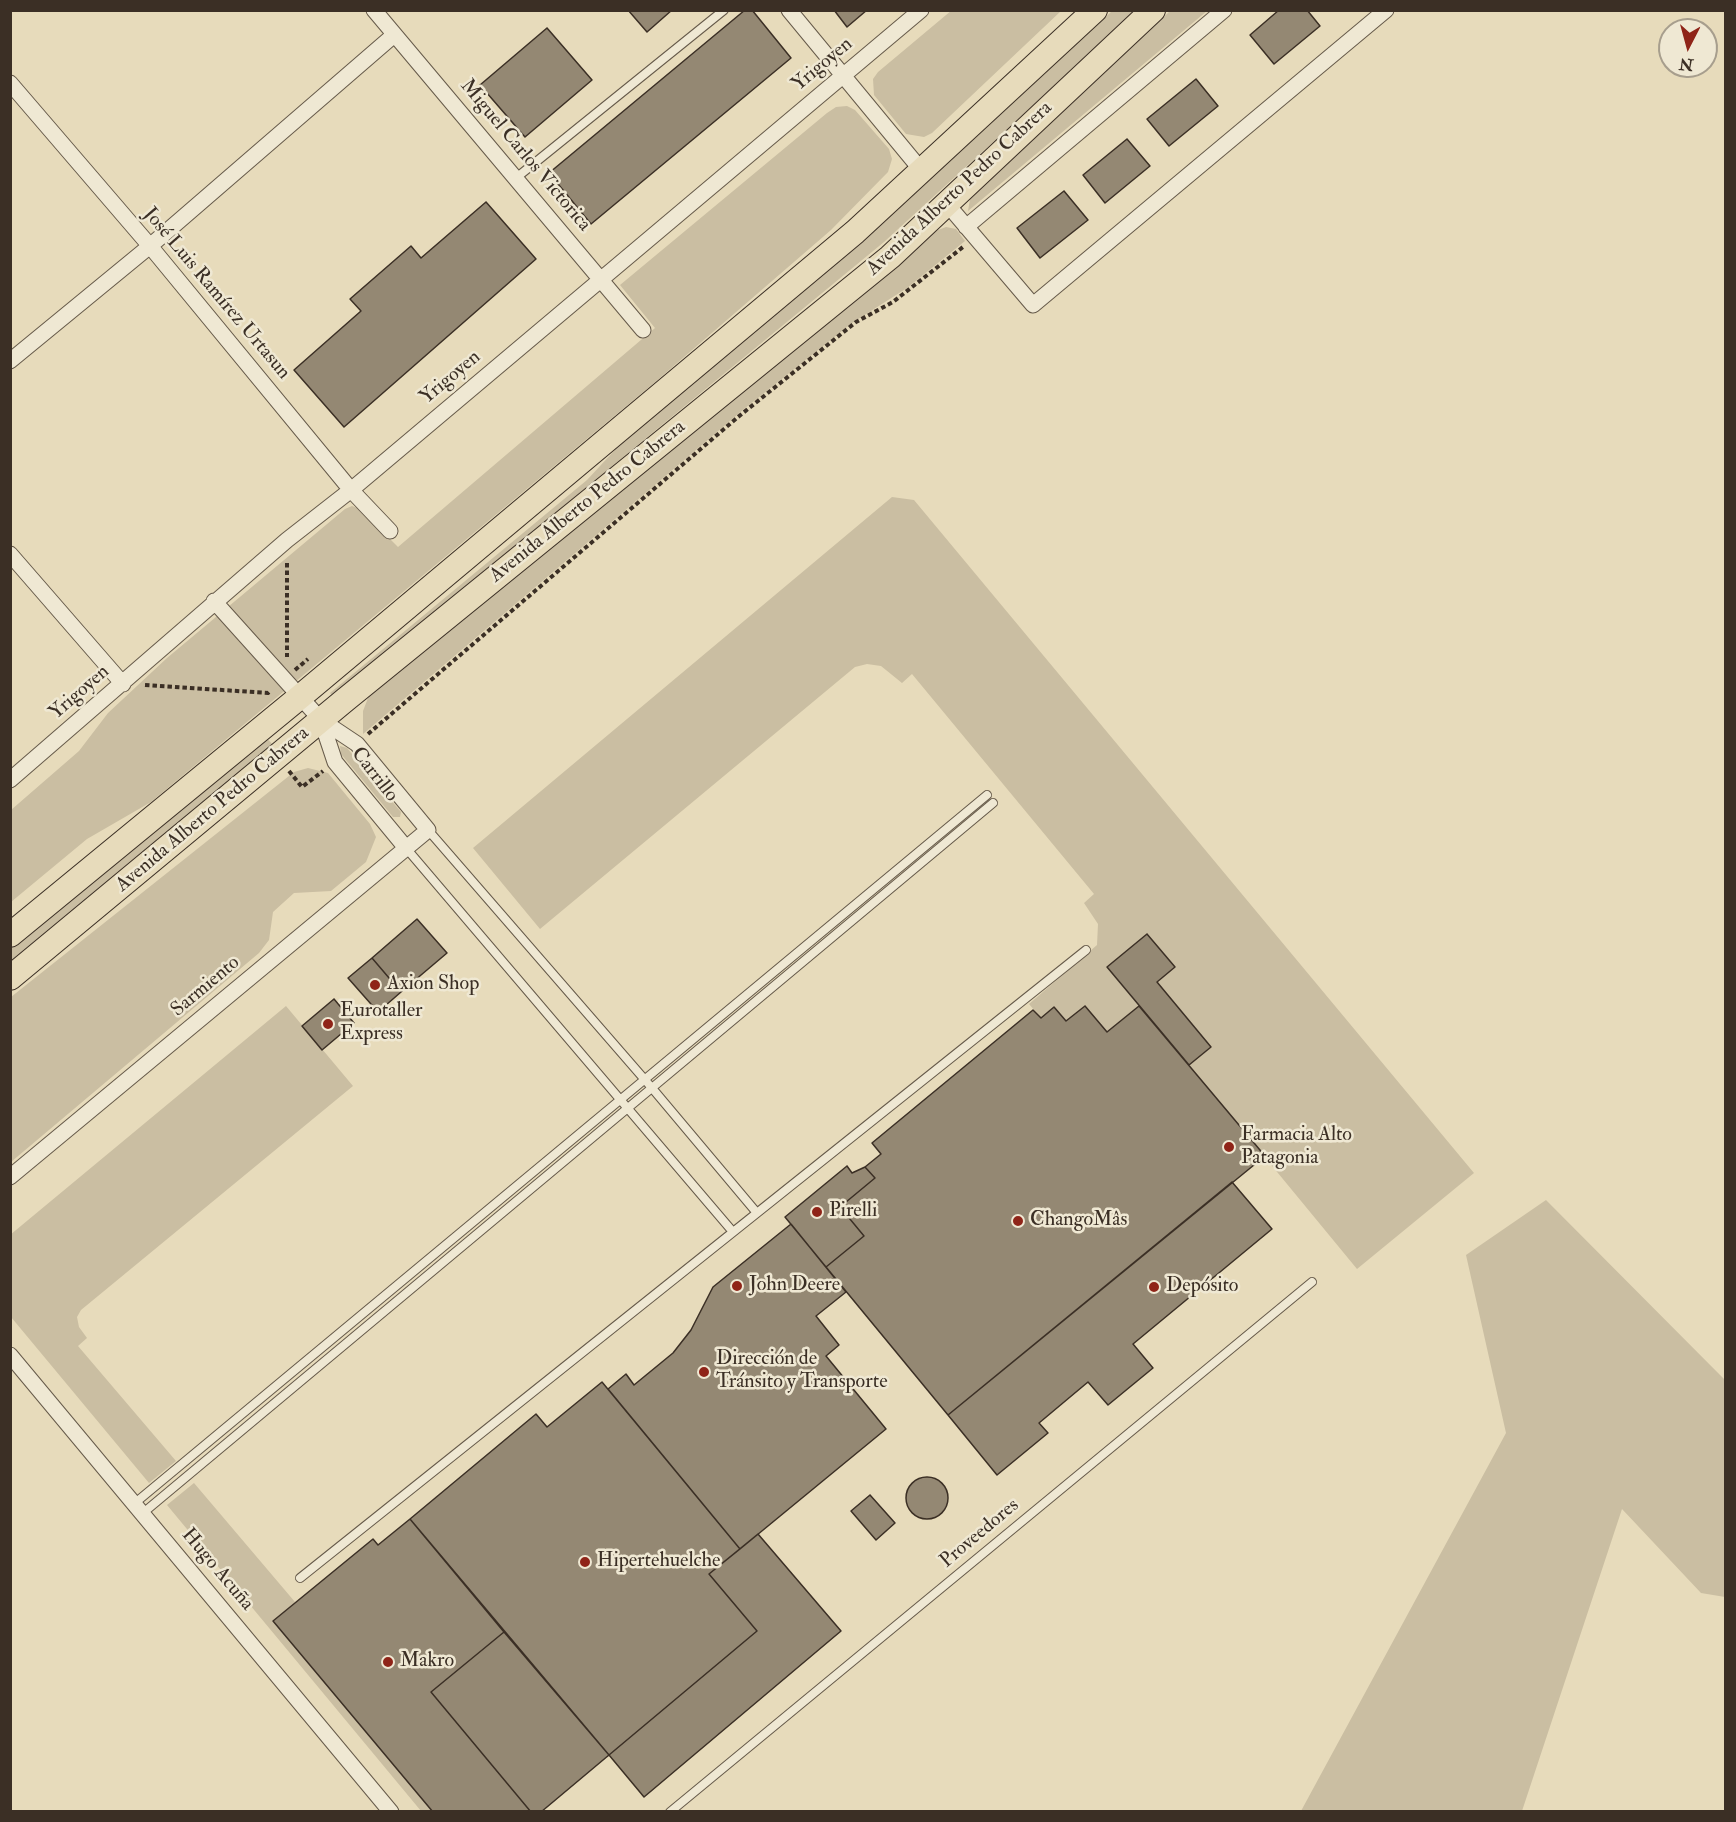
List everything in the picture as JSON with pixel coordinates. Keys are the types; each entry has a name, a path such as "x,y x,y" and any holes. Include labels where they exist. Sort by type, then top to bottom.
{"main road":[{"name":"Avenida Alberto Pedro Cabrera","path":"10,935 301,696 847,239 1095,10"},
{"name":"Avenida Alberto Pedro Cabrera","path":"10,978 321,720 875,269 1153,10"}],"street":[{"name":"Miguel Carlos Victorica","path":"374,10 643,330"},
{"path":"789,10 922,171"},
{"name":"Yrigoyen","path":"10,780 123,684 214,601 351,490 921,10"},
{"path":"970,231 1224,10"},
{"path":"947,204 1033,305 1386,10"},
{"path":"10,362 150,246 394,35"},
{"name":"José Luis Ramírez Urtasun","path":"10,83 150,246 351,490 390,531"},
{"path":"10,554 123,684"},
{"name":"Carrillo","path":"214,601 286,677 321,720 357,744 428,830"},
{"name":"Carrillo","path":"321,720 335,762 406,848"},
{"name":"Sarmiento","path":"10,1177 428,830"},
{"name":"Hugo Acuña","path":"10,1355 391,1812"}],"lane":[{"path":"516,178 724,10"},
{"path":"139,1508 621,1099 987,795"},
{"path":"139,1508 629,1107 993,803"},
{"path":"428,830 645,1079 757,1213"},
{"path":"406,848 629,1107 733,1232"},
{"path":"300,1578 1086,950"},
{"name":"Proveedores","path":"670,1812 1312,1282"}],"path":[{"path":"357,744 738,417 856,322 893,302 952,258 970,231"},
{"path":"286,677 287,540"},
{"path":"123,684 268,693 308,659"},
{"path":"277,757 302,787 335,762"}],"shaded area":[{"path":"952,10 1061,11 932,133 924,137 906,134 874,95 873,79 878,72"},
{"path":"1112,11 1136,11 884,242 333,696 330,693 587,480 640,423 806,287 981,133"},
{"path":"1170,11 1207,11 968,211 970,199"},
{"path":"847,106 855,110 889,149 892,159 888,172 831,230 654,383 151,802 87,839 11,902 11,810 79,751 108,713 167,658 345,509 352,506 360,509 398,547 655,328 620,285 827,113 836,107"},
{"path":"946,227 956,229 965,241 907,288 852,323 744,409 363,734 363,711 368,698 379,685 938,230"},
{"path":"892,497 914,500 1474,1173 1357,1269 1189,1065 1211,1047 1157,982 1175,967 1148,934 1107,967 1139,1006 1107,1032 1066,1021 1054,1007 1041,1018 1029,1004 1097,945 1098,924 1084,903 1094,894 912,674 902,683 881,666 867,664 855,667 540,929 473,848"},
{"path":"264,735 274,746 11,965 11,944"},
{"path":"340,746 347,748 401,812 400,817 393,817 341,754"},
{"path":"308,768 328,773 370,824 376,837 366,862 331,891 294,893 273,912 269,940 259,953 11,1162 11,997 294,772"},
{"path":"286,1006 353,1086 81,1310 77,1317 79,1327 87,1338 78,1346 176,1461 149,1483 11,1317 10,1235"},
{"path":"1546,1200 1725,1380 1725,1597 1701,1593 1622,1509 1522,1811 1301,1811 1506,1433 1466,1255"},
{"path":"194,1483 295,1602 274,1621 433,1811 421,1811 167,1505"}],"building":[{"path":"628,10 672,10 647,32"},
{"path":"745,10 752,10 791,58 591,224 549,173"},
{"path":"834,10 867,10 847,27"},
{"path":"1279,10 1307,10 1320,26 1274,64 1250,35"},
{"path":"547,28 592,80 525,137 480,85"},
{"path":"1196,79 1218,106 1169,146 1147,119"},
{"path":"1127,139 1150,166 1105,203 1083,175"},
{"path":"1064,191 1088,220 1040,258 1017,228"},
{"path":"486,202 536,259 344,427 294,370 361,311 350,299 411,246 421,258"},
{"path":"417,919 447,953 401,992 372,958"},
{"path":"1147,934 1175,967 1157,982 1211,1047 1189,1065 1107,967"},
{"name":"Axion Shop","path":"372,958 401,992 378,1012 348,978"},
{"name":"Eurotaller Express","path":"334,999 354,1023 322,1050 302,1026"},
{"name":"ChangoMâs","path":"1085,1006 1107,1032 1139,1006 1265,1156 948,1415 826,1267 864,1236 840,1207 875,1178 865,1167 881,1154 872,1143 1033,1010 1041,1018 1054,1007 1066,1021"},
{"name":"Pirelli","path":"847,1166 852,1173 865,1167 875,1178 840,1207 864,1236 826,1267 785,1217"},
{"name":"Depósito","path":"1232,1182 1272,1229 1133,1344 1153,1368 1108,1405 1088,1382 1039,1423 1048,1433 997,1475 948,1415"},
{"path":"791,1224 846,1292 816,1316 839,1345 826,1356 886,1429 740,1549 608,1389 626,1374 634,1385 673,1353 691,1330 713,1287"},
{"name":"Hipertehuelche","path":"602,1382 740,1549 709,1574 757,1631 609,1755 410,1519 536,1414 547,1427"},
{"path":"927,1477 942,1483 948,1498 942,1513 927,1519 912,1513 906,1498 912,1483"},
{"path":"870,1495 895,1523 876,1540 851,1511"},
{"name":"Makro","path":"410,1519 504,1632 431,1692 531,1812 433,1812 273,1621 373,1539 378,1545"},
{"path":"758,1534 841,1631 644,1797 609,1755 757,1631 709,1574"},
{"path":"504,1632 609,1755 541,1812 531,1812 431,1692"}],"place":[{"name":"Axion Shop","path":"375,985"},
{"name":"Eurotaller Express","path":"328,1024"},
{"name":"Farmacia Alto Patagonia","path":"1229,1147"},
{"name":"Pirelli","path":"817,1212"},
{"name":"ChangoMâs","path":"1018,1221"},
{"name":"John Deere","path":"737,1286"},
{"name":"Depósito","path":"1154,1287"},
{"name":"Dirección de Tránsito y Transporte","path":"704,1372"},
{"name":"Hipertehuelche","path":"585,1562"},
{"name":"Makro","path":"388,1662"}]}
